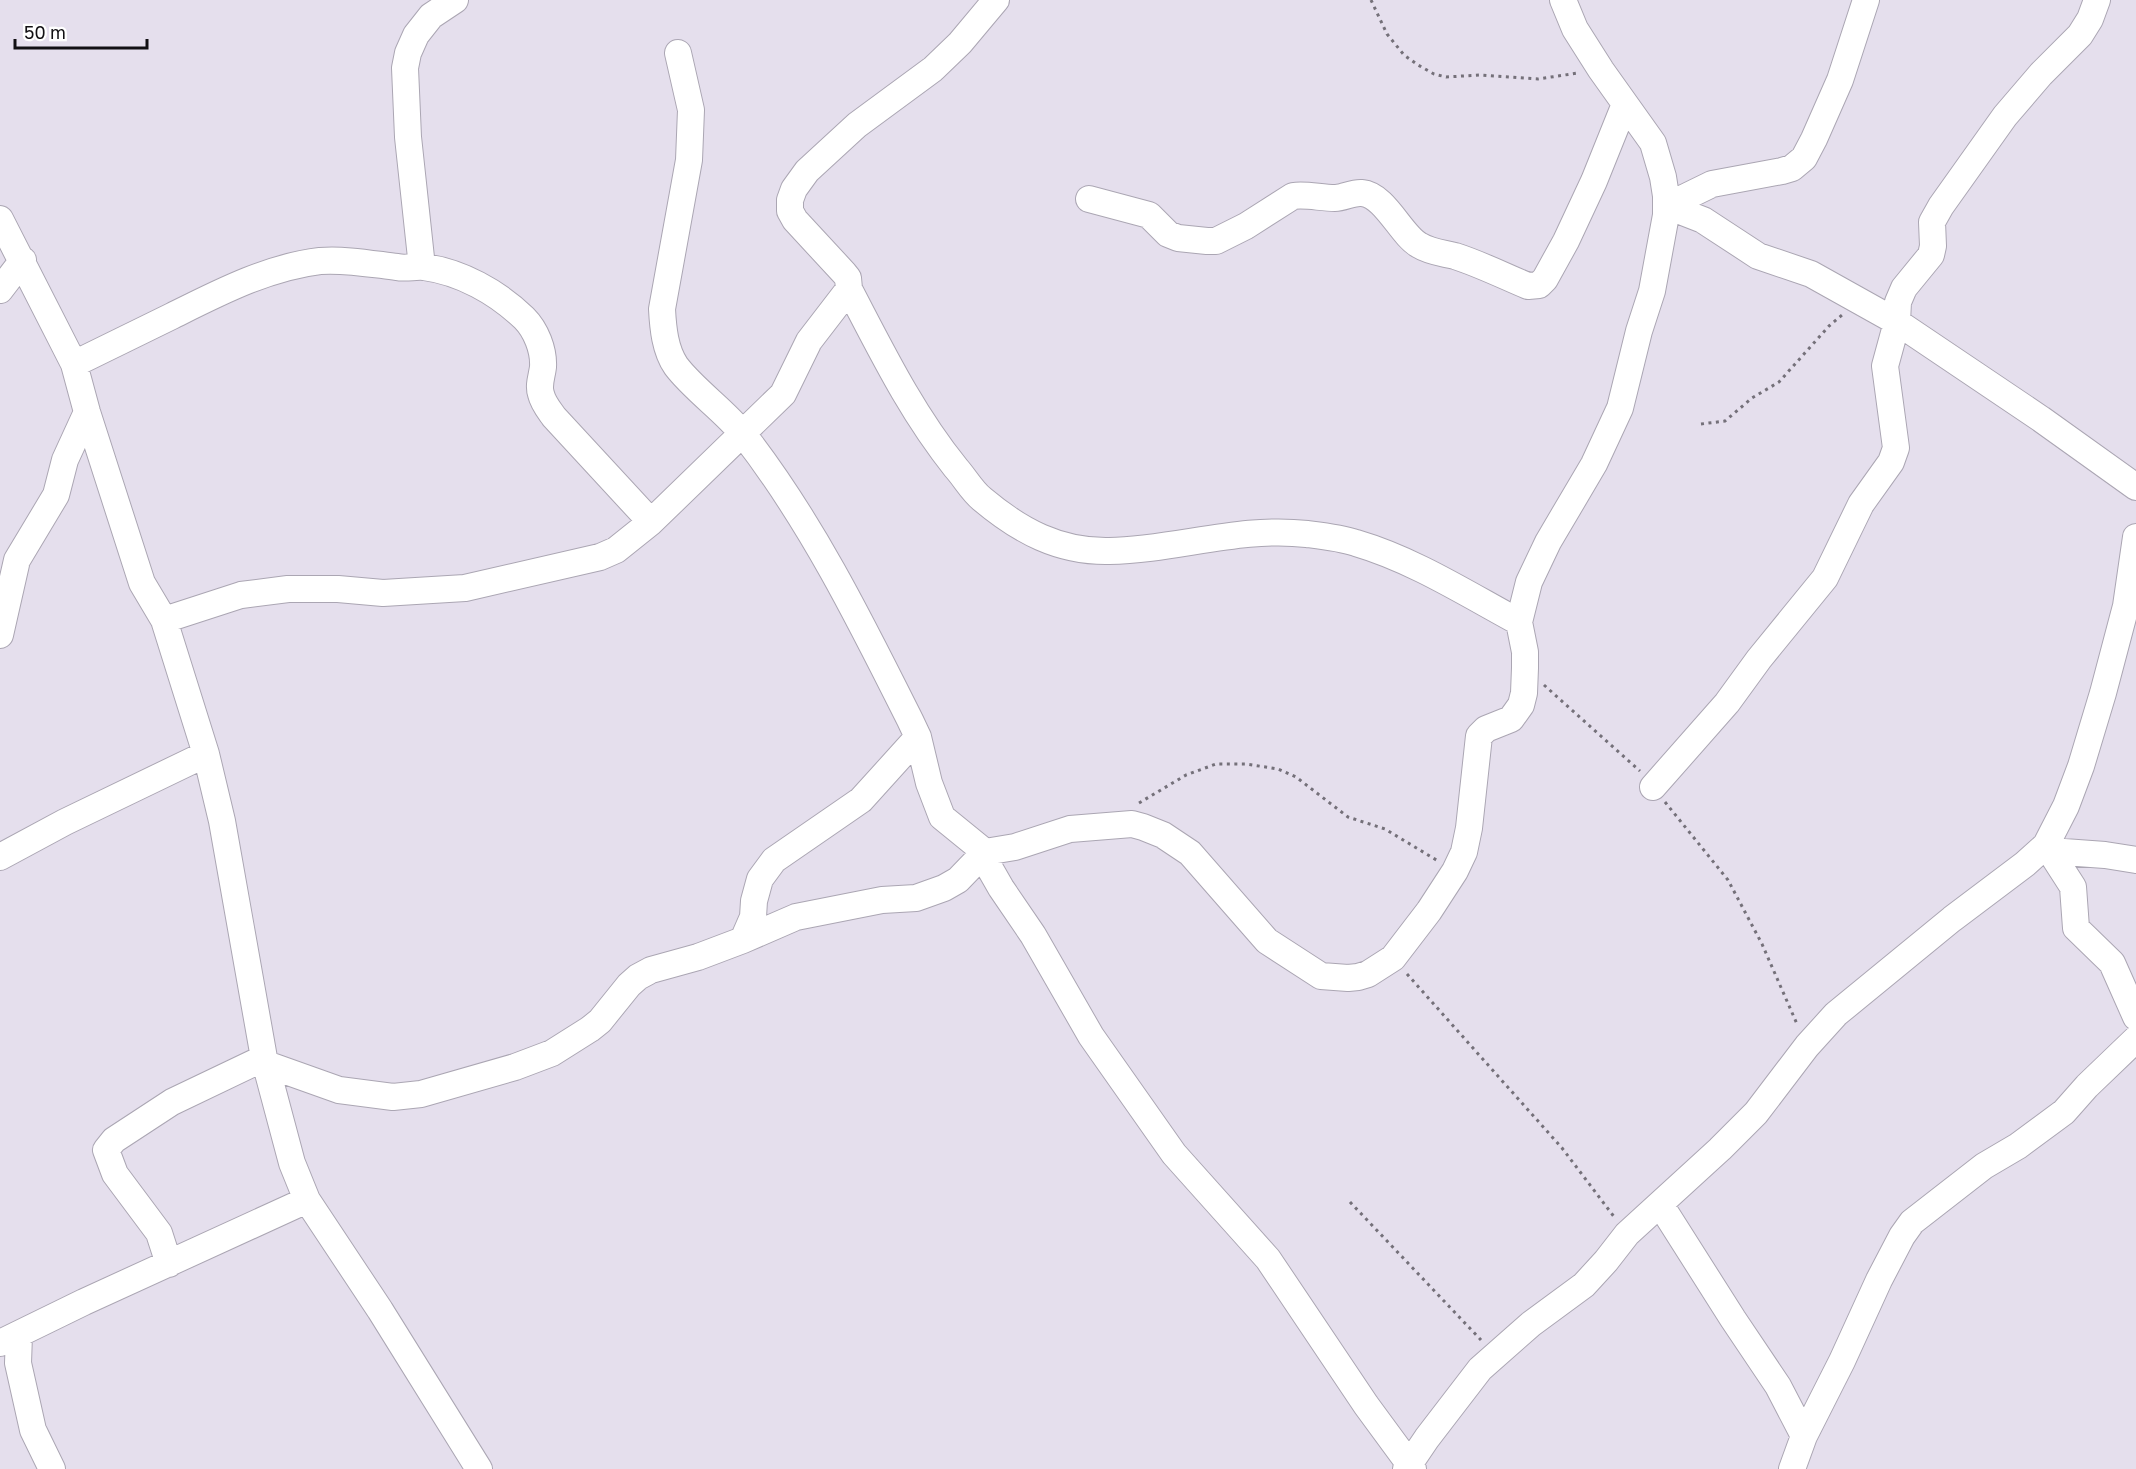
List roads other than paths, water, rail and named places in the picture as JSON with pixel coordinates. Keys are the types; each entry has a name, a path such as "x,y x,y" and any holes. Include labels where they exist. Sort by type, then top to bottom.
{"street":[{"path":"422,267 408,137 405,68 408,53 416,35 431,16 455,0"},
{"path":"996,0 960,43 933,69 857,125 807,171 794,189 790,200 790,211 795,220 848,278 849,289 912,408 981,498 1023,528 1047,541 1078,550 1156,548 1256,533 1305,534 1355,542 1396,558 1519,622"},
{"path":"169,1264 159,1233 115,1174 106,1150 114,1140 172,1102 265,1061 339,1090 393,1097 421,1094 515,1068 552,1053 600,1021 610,1006 638,976 651,970 698,957 796,917 872,902 916,898 957,880 985,852 1015,847 1070,829 1132,824 1163,835 1190,853 1267,941 1321,976 1347,978 1368,974 1393,958 1430,911 1464,852 1469,828 1476,744 1479,736 1486,729 1511,719 1524,693 1525,652 1519,622 1529,582 1541,556 1594,464 1620,408 1652,291 1667,206 1663,177 1653,143 1600,70 1569,19 1563,0"},
{"path":"1667,206 1712,184 1782,171 1792,168 1804,158 1840,80 1866,0"},
{"path":"1653,787 1727,703 1759,659 1825,578 1861,504 1891,462 1896,448 1885,366 1897,322 1898,302 1904,288 1931,255 1932,222 2006,116 2041,74 2080,35 2090,19 2097,0"},
{"path":"678,53 691,110 691,135 689,160 662,309 663,330 676,365 742,433 803,520 854,610 918,737 929,783 942,817 985,852"},
{"path":"1089,199 1149,215 1168,234 1178,238 1207,242 1216,241 1246,226 1293,196 1340,198 1359,193 1366,194 1374,198 1421,247 1456,256 1528,286 1539,285 1545,279 1566,241 1594,181 1625,104"},
{"path":"1667,206 1703,220 1758,256 1811,274 1897,322 2041,419 2136,487"},
{"path":"0,219 23,260 74,364 87,412 142,583 164,621 206,754 224,832 265,1061 292,1163 307,1200 380,1310 479,1469"},
{"path":"0,290 23,260"},
{"path":"74,364 212,296 283,269 323,261 375,263 400,268 422,267 453,273 488,291 524,319 541,346 543,367 540,392 544,403 554,417 651,522"},
{"path":"164,621 241,595 288,589 338,589 383,593 465,588 600,557 616,550 651,522 783,394 809,341 849,289"},
{"path":"0,635 17,560 56,495 65,460 87,412"},
{"path":"985,852 985,860 1001,888 1033,935 1098,1045 1174,1154 1268,1259 1366,1406 1410,1467 1465,1388 1494,1355 1584,1285 1626,1234 1720,1149 1756,1113 1807,1046 1836,1014 1952,919 2048,848 2074,786 2103,693 2126,606 2136,537"},
{"path":"743,940 753,917 754,901 760,879 774,860 861,800 918,737"},
{"path":"0,857 64,822 206,754"},
{"path":"2048,848 2136,860"},
{"path":"2048,848 2073,887 2076,928 2112,963 2136,1017"},
{"path":"1792,1469 1804,1436 1893,1252 1912,1222 1984,1166 2018,1146 2064,1112 2087,1086 2136,1039"},
{"path":"52,1469 33,1430 18,1363 10,1339 84,1302 307,1200"},
{"path":"1660,1204 1778,1386 1804,1436"}]}
